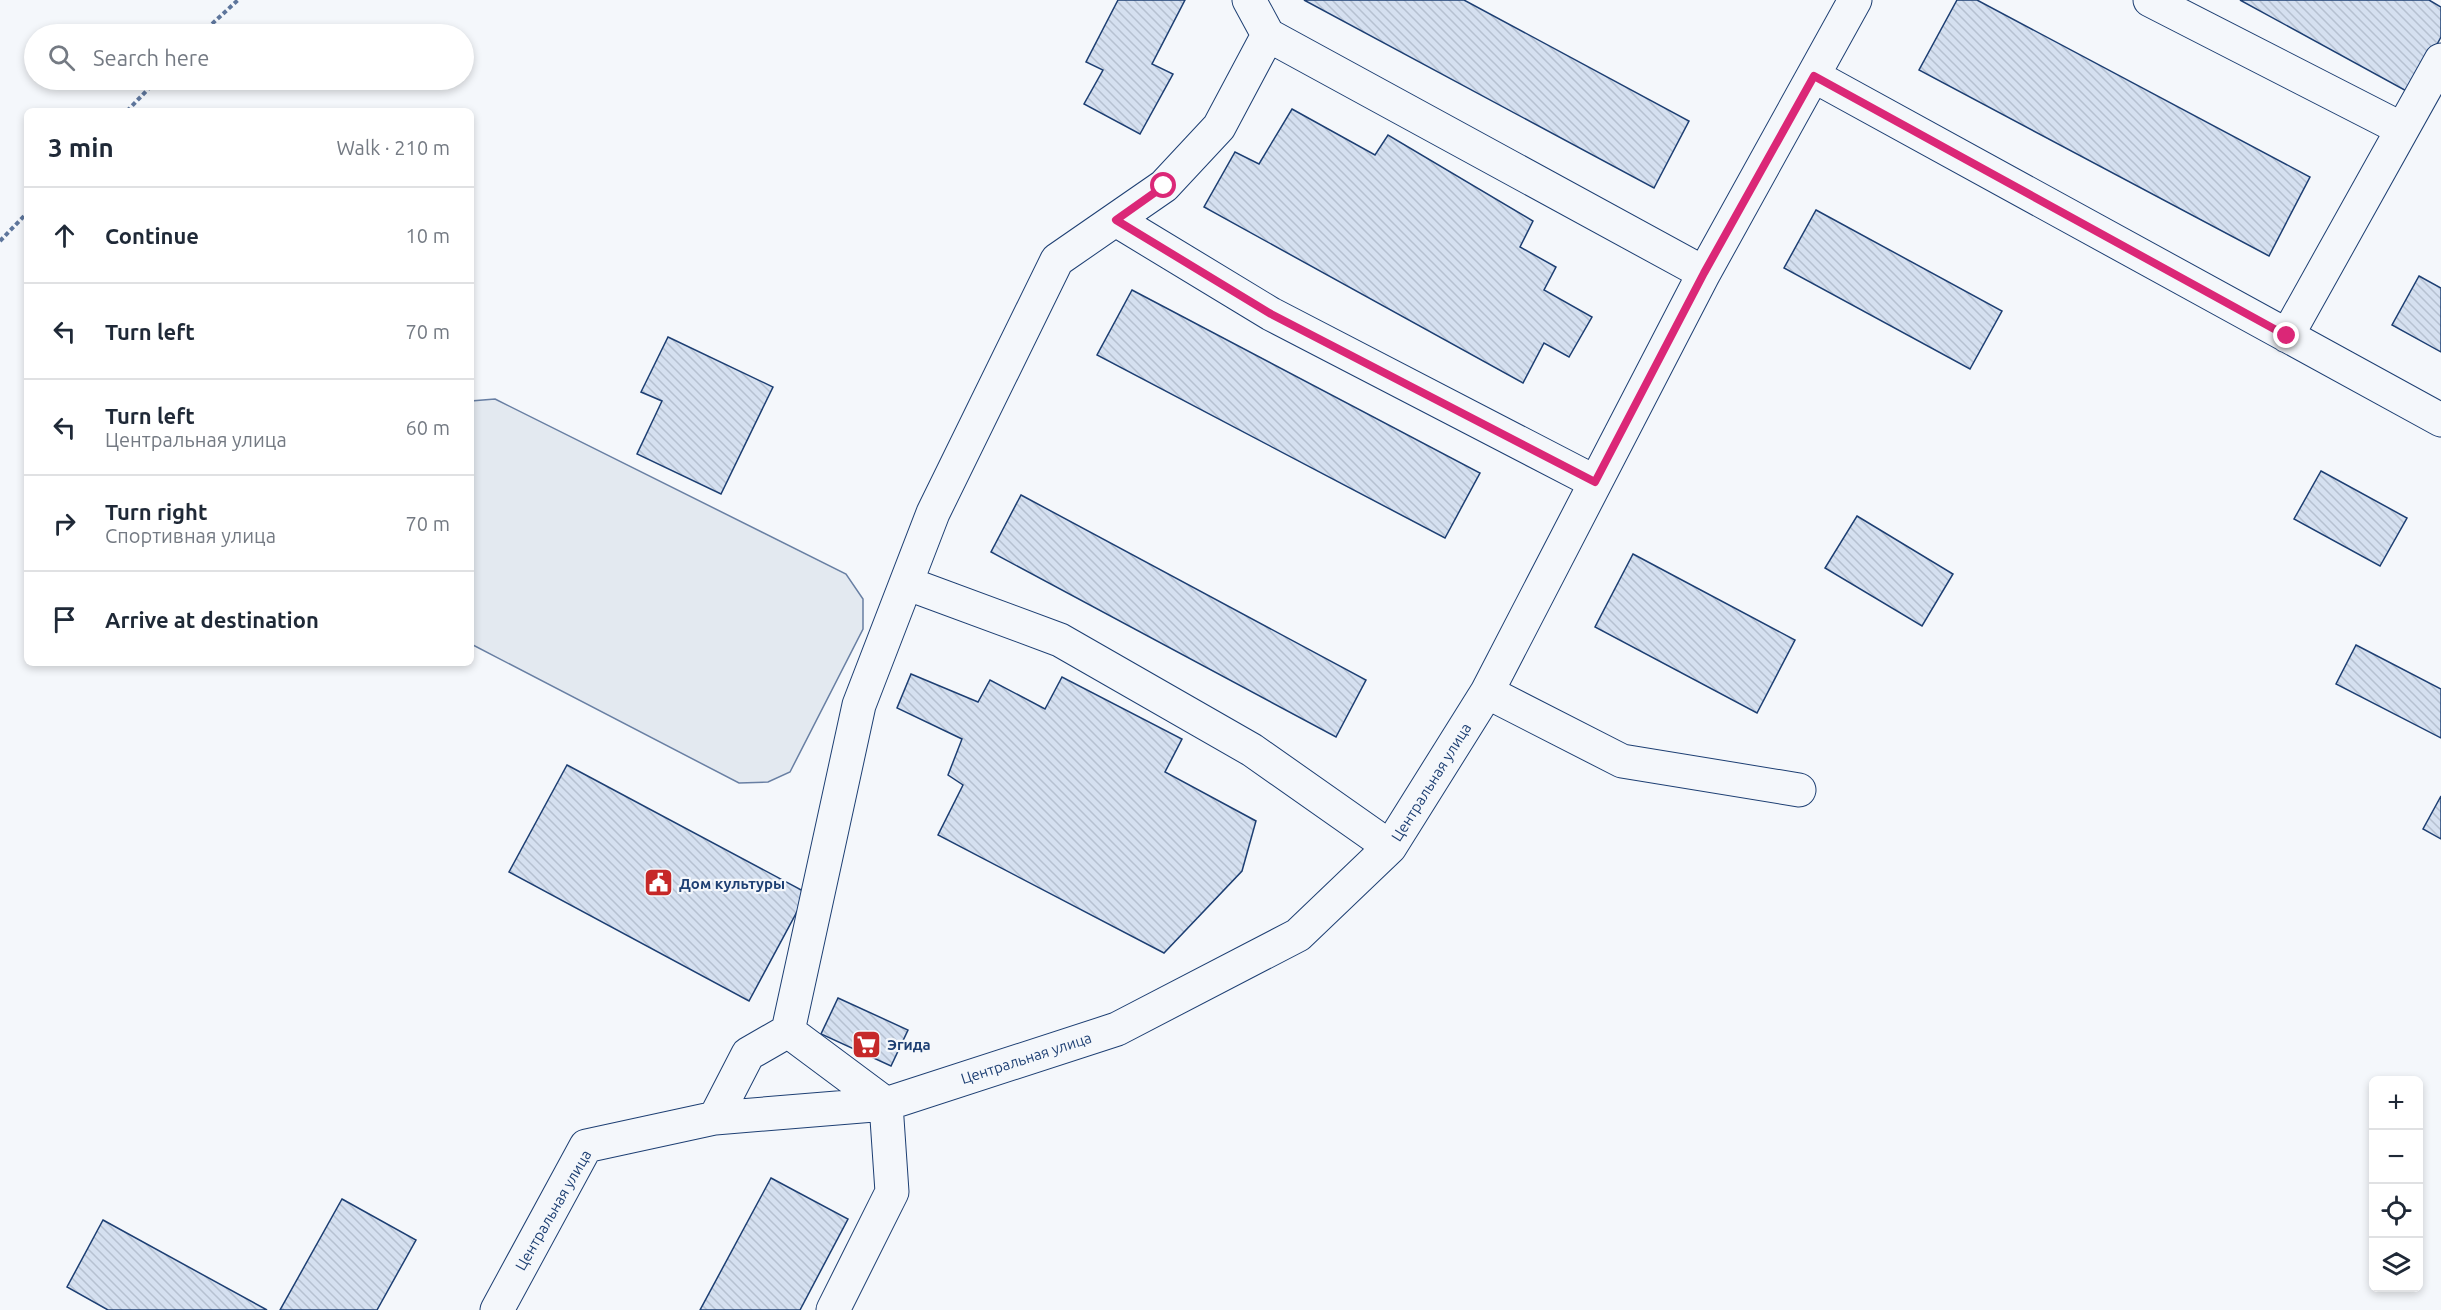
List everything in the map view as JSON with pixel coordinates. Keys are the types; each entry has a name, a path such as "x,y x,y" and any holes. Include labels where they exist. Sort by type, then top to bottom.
{"street":[{"path":"1249,0 1268,36 1704,273"},
{"name":"Центральная улица","path":"497,1310 586,1146 715,1118 886,1104 1117,1029 1298,935 1390,847 1487,692 1704,273 1855,0"},
{"path":"2150,0 2402,129"},
{"path":"715,1118 748,1054 788,1031 859,705 933,513 1057,260 1164,186 1219,127 1268,36"},
{"path":"2287,336 2441,60"},
{"path":"1814,76 2441,420"},
{"path":"1116,220 1271,314 1595,482"},
{"path":"906,583 1060,640 1252,750 1390,847"},
{"path":"1487,692 1622,761 1799,790"},
{"path":"788,1031 886,1104 892,1192 833,1310"}],"path":[{"path":"212,24 238,0"},
{"path":"130,108 147,90"},
{"path":"0,241 24,216"}],"shaded area":[{"path":"495,399 846,574 863,599 863,629 790,772 768,782 739,783 474,646 474,401"}],"building":[{"path":"1118,0 1185,0 1152,64 1173,74 1140,134 1084,104 1103,70 1086,62"},
{"path":"1304,0 1464,0 1689,121 1654,188"},
{"path":"1957,0 1977,0 2310,177 2269,256 1919,70"},
{"path":"2240,0 2429,0 2441,7 2441,37 2410,93"},
{"path":"1292,109 1375,155 1388,135 1533,221 1520,247 1556,267 1544,290 1592,317 1569,357 1544,343 1523,383 1204,207 1235,152 1259,164"},
{"path":"1816,210 2002,311 1970,369 1784,268"},
{"path":"2419,276 2441,288 2441,352 2392,325"},
{"path":"1132,290 1480,473 1445,538 1097,355"},
{"path":"668,337 773,387 721,494 637,454 662,401 641,392"},
{"path":"2321,471 2407,518 2380,566 2294,519"},
{"path":"1021,495 1366,680 1336,737 991,552"},
{"path":"1857,516 1953,574 1922,626 1825,568"},
{"path":"1633,554 1795,640 1757,713 1595,627"},
{"path":"2356,645 2441,689 2441,738 2336,684"},
{"path":"911,674 978,702 990,680 1045,709 1062,677 1182,739 1165,772 1256,821 1242,871 1164,953 938,835 963,785 948,775 962,739 897,708"},
{"name":"Дом культуры","path":"567,765 807,893 749,1001 509,872"},
{"path":"2441,796 2441,839 2423,829"},
{"path":"838,998 908,1030 891,1066 821,1034"},
{"path":"771,1178 848,1219 800,1310 700,1310"},
{"path":"342,1199 416,1240 377,1310 280,1310"},
{"path":"103,1220 267,1310 108,1310 67,1287"}],"place":[{"name":"Дом культуры","path":"658,883"},
{"name":"Эгида","path":"866,1044"}],"route":[{"path":"1164,186 1116,220 1271,314 1595,482 1704,273 1814,76 2287,336"}]}
